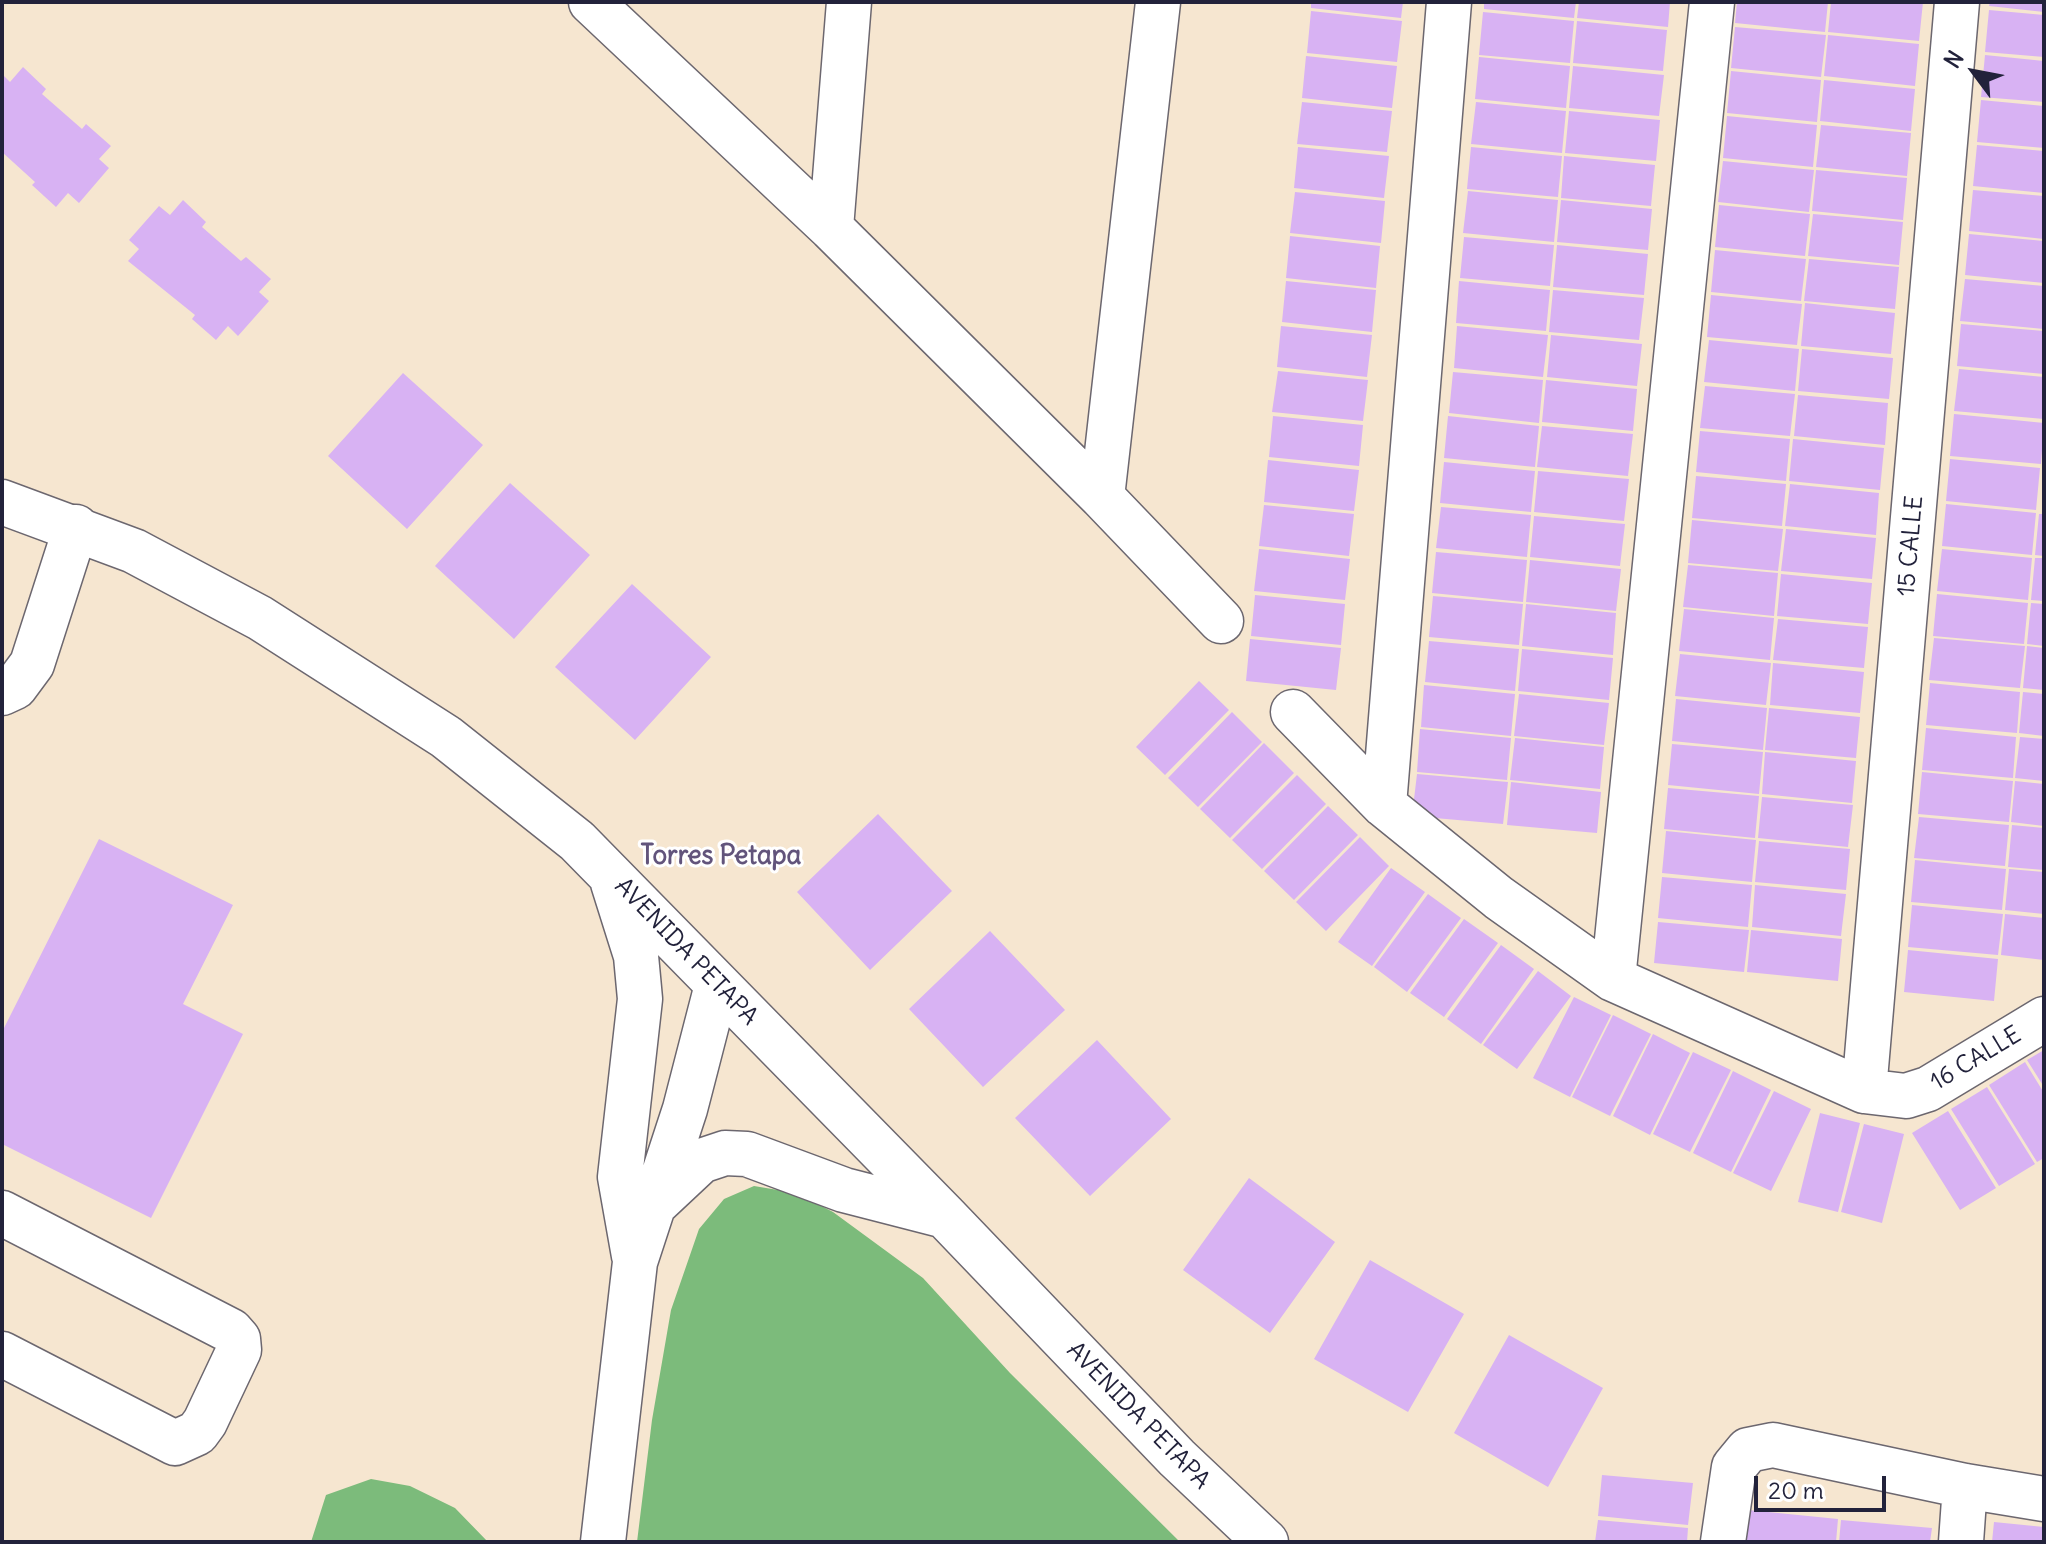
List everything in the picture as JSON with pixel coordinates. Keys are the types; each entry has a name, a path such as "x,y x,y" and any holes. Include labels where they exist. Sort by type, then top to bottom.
{"street":[{"path":"591,2 831,228 1102,497 1221,621"},
{"path":"831,228 849,2"},
{"path":"1102,497 1158,2"},
{"path":"1384,805 1449,2"},
{"path":"1613,979 1712,2"},
{"name":"15 CALLE","path":"1885,1093 1957,2"},
{"name":"AVENIDA PETAPA","path":"2,502 134,551 260,618 446,737 577,841 1177,1458 1266,1542"},
{"path":"2,693 15,687 32,664 76,527"},
{"path":"1293,712 1384,805 1499,898 1613,979 1885,1093"},
{"path":"610,872 639,978 636,1041 620,1177 635,1262"},
{"path":"603,1542 635,1262 685,1109 717,985"},
{"name":"16 CALLE","path":"1885,1093 1928,1089 2044,1019"},
{"path":"653,1207 701,1161 725,1153 747,1154 844,1190 945,1216"},
{"path":"2,1213 231,1331 238,1339 239,1350 197,1433 175,1443 2,1354"},
{"path":"1723,1542 1731,1475 1748,1450 1784,1446 1965,1486 2044,1499"},
{"path":"1961,1542 1965,1486"}],"green space":[{"path":"754,1186 796,1193 833,1212 923,1278 1010,1373 1180,1542 637,1542 652,1420 671,1310 699,1229 724,1199"},
{"path":"371,1479 410,1486 455,1508 488,1542 311,1542 326,1495"}],"building":[{"path":"1311,2 1403,2 1401,18 1311,8"},
{"path":"1484,2 1576,2 1574,18 1484,9"},
{"path":"1579,2 1670,2 1668,27 1577,18"},
{"path":"1737,2 1828,2 1825,32 1735,23"},
{"path":"1831,2 1923,2 1919,41 1828,32"},
{"path":"1990,2 2044,2 2044,12 1989,6"},
{"path":"1989,10 2044,15 2044,57 1985,52"},
{"path":"1311,11 1402,21 1397,62 1307,53"},
{"path":"1483,12 1574,21 1570,63 1479,55"},
{"path":"1577,21 1667,30 1663,71 1573,63"},
{"path":"1735,27 1826,35 1821,77 1731,68"},
{"path":"1828,35 1919,44 1915,86 1824,76"},
{"path":"1985,55 2044,61 2044,102 1981,97"},
{"path":"1306,56 1397,66 1392,108 1302,98"},
{"path":"1479,57 1570,66 1566,108 1475,99"},
{"path":"1573,66 1664,75 1659,116 1569,108"},
{"path":"23,67 46,89 42,94 82,129 86,124 111,146 99,159 109,168 79,203 68,193 56,207 32,185 35,182 2,152 2,74 10,82"},
{"path":"1731,71 1821,80 1817,122 1727,113"},
{"path":"1824,80 1915,89 1911,131 1820,121"},
{"path":"1981,100 2044,106 2044,148 1977,142"},
{"path":"1302,102 1392,111 1387,152 1297,144"},
{"path":"1476,102 1566,111 1562,153 1471,144"},
{"path":"1569,111 1660,120 1656,161 1565,153"},
{"path":"1727,116 1817,125 1813,167 1723,158"},
{"path":"1821,125 1911,133 1907,176 1816,167"},
{"path":"1977,145 2044,151 2044,193 1973,186"},
{"path":"1298,147 1389,156 1384,198 1294,188"},
{"path":"1471,147 1562,156 1558,197 1467,189"},
{"path":"1564,156 1655,165 1651,206 1561,198"},
{"path":"1723,161 1814,170 1809,212 1718,202"},
{"path":"1816,170 1907,178 1903,220 1812,211"},
{"path":"1973,190 2044,196 2044,239 1969,231"},
{"path":"1468,191 1558,200 1554,242 1463,233"},
{"path":"1295,192 1385,201 1381,243 1290,233"},
{"path":"183,200 206,222 202,227 241,261 246,257 271,279 259,292 269,301 238,336 228,326 216,340 192,319 195,315 128,261 139,249 129,240 159,206 170,215"},
{"path":"1561,200 1652,209 1648,250 1557,242"},
{"path":"1719,205 1810,214 1805,256 1715,247"},
{"path":"1813,214 1903,222 1899,265 1808,256"},
{"path":"1969,234 2044,241 2044,283 1965,275"},
{"path":"1290,236 1380,246 1376,288 1286,278"},
{"path":"1464,237 1554,245 1550,286 1460,278"},
{"path":"1557,245 1648,254 1644,295 1553,287"},
{"path":"1715,250 1806,259 1801,301 1711,292"},
{"path":"1809,259 1899,267 1895,309 1804,301"},
{"path":"1965,279 2044,286 2044,329 1960,321"},
{"path":"1286,281 1376,290 1372,332 1282,322"},
{"path":"1459,281 1550,290 1546,331 1456,323"},
{"path":"1553,290 1644,298 1639,340 1549,332"},
{"path":"1711,295 1802,304 1797,345 1707,337"},
{"path":"1805,303 1895,313 1891,354 1801,346"},
{"path":"1961,324 2044,331 2044,374 1957,366"},
{"path":"1281,326 1372,335 1367,377 1277,367"},
{"path":"1457,326 1548,335 1543,377 1454,368"},
{"path":"1551,335 1642,344 1637,386 1547,377"},
{"path":"1709,340 1799,349 1795,391 1704,382"},
{"path":"1802,349 1893,358 1889,399 1798,391"},
{"path":"1959,369 2044,377 2044,419 1954,411"},
{"path":"1278,371 1368,380 1363,421 1272,412"},
{"path":"1453,372 1543,380 1539,423 1449,413"},
{"path":"403,373 483,445 407,529 328,456"},
{"path":"1546,380 1637,389 1633,431 1542,422"},
{"path":"1705,386 1795,394 1790,436 1700,428"},
{"path":"1798,395 1888,403 1885,445 1794,436"},
{"path":"1954,414 2044,423 2041,464 1950,456"},
{"path":"1273,416 1363,425 1359,466 1269,457"},
{"path":"1448,416 1539,426 1535,467 1444,458"},
{"path":"1542,426 1633,434 1628,476 1537,467"},
{"path":"1700,431 1790,439 1786,481 1696,472"},
{"path":"1793,439 1884,448 1880,490 1789,481"},
{"path":"1950,459 2040,468 2036,510 1946,501"},
{"path":"1268,460 1359,470 1354,511 1264,502"},
{"path":"1444,462 1535,471 1531,512 1440,503"},
{"path":"1538,471 1629,479 1624,521 1534,512"},
{"path":"1696,476 1786,484 1782,526 1692,518"},
{"path":"510,483 590,555 514,639 435,566"},
{"path":"1790,484 1879,493 1876,535 1785,526"},
{"path":"1946,504 2036,513 2032,555 1942,546"},
{"path":"1264,505 1354,514 1349,556 1259,546"},
{"path":"1441,507 1531,515 1527,557 1436,548"},
{"path":"2039,514 2044,514 2044,556 2035,555"},
{"path":"1534,516 1625,524 1620,566 1530,557"},
{"path":"1692,520 1783,529 1778,571 1688,563"},
{"path":"1786,529 1876,538 1872,579 1781,571"},
{"path":"1259,549 1350,559 1345,600 1254,591"},
{"path":"1942,549 2032,558 2028,600 1937,591"},
{"path":"1436,552 1527,560 1523,602 1432,593"},
{"path":"2035,558 2044,558 2044,601 2031,600"},
{"path":"1530,560 1621,569 1616,611 1526,602"},
{"path":"1688,565 1778,573 1774,616 1683,607"},
{"path":"1781,574 1872,583 1868,624 1777,616"},
{"path":"632,584 711,657 635,740 555,667"},
{"path":"1937,594 2028,603 2024,644 1933,636"},
{"path":"1255,595 1345,604 1341,645 1251,636"},
{"path":"1433,596 1523,604 1519,645 1429,637"},
{"path":"2031,603 2044,604 2044,646 2027,644"},
{"path":"1526,604 1616,613 1613,655 1522,646"},
{"path":"1684,609 1774,618 1770,660 1679,651"},
{"path":"1778,619 1868,627 1864,668 1773,660"},
{"path":"1934,638 2025,646 2020,688 1929,680"},
{"path":"1250,639 1341,648 1336,690 1246,681"},
{"path":"1429,641 1519,649 1515,691 1425,682"},
{"path":"2027,646 2044,648 2044,690 2023,688"},
{"path":"1522,649 1613,658 1609,700 1518,691"},
{"path":"1680,654 1771,663 1766,705 1675,696"},
{"path":"1773,663 1864,672 1860,713 1770,705"},
{"path":"1199,681 1229,710 1165,775 1136,747"},
{"path":"1930,683 2020,692 2017,733 1926,725"},
{"path":"1424,685 1515,694 1511,736 1421,727"},
{"path":"2023,692 2044,694 2044,736 2019,733"},
{"path":"1519,694 1609,703 1604,745 1514,736"},
{"path":"1676,699 1767,708 1763,750 1672,741"},
{"path":"1769,708 1860,717 1856,758 1765,750"},
{"path":"1232,712 1262,742 1198,807 1168,778"},
{"path":"1926,728 2016,737 2013,778 1922,770"},
{"path":"1420,729 1511,738 1507,780 1417,772"},
{"path":"2020,737 2044,739 2044,781 2015,778"},
{"path":"1515,738 1604,747 1600,789 1510,780"},
{"path":"1264,743 1294,773 1230,838 1200,809"},
{"path":"1672,744 1763,752 1759,794 1668,785"},
{"path":"1765,752 1856,761 1852,803 1762,794"},
{"path":"1922,772 2013,781 2009,822 1918,814"},
{"path":"1417,774 1508,782 1503,824 1412,816"},
{"path":"1297,775 1326,804 1262,869 1232,840"},
{"path":"2015,781 2044,784 2044,826 2011,822"},
{"path":"1511,782 1601,792 1597,833 1507,825"},
{"path":"1668,788 1759,796 1755,838 1664,829"},
{"path":"1762,797 1853,805 1848,847 1758,838"},
{"path":"1328,806 1358,835 1294,900 1264,871"},
{"path":"878,814 952,891 870,970 797,892"},
{"path":"1919,817 2009,825 2005,866 1914,858"},
{"path":"2012,825 2044,828 2044,870 2008,867"},
{"path":"1666,831 1756,840 1752,882 1662,873"},
{"path":"1360,837 1389,866 1326,931 1296,902"},
{"path":"99,839 233,905 183,1004 243,1034 151,1218 2,1144 2,1032"},
{"path":"1759,841 1850,849 1846,890 1755,882"},
{"path":"1915,860 2006,869 2002,910 1911,902"},
{"path":"1391,868 1425,892 1372,966 1338,942"},
{"path":"2009,869 2044,872 2044,914 2005,910"},
{"path":"1662,877 1752,885 1748,927 1658,918"},
{"path":"1755,885 1846,894 1841,936 1752,927"},
{"path":"1428,894 1461,918 1407,992 1374,967"},
{"path":"1912,905 2003,914 1998,955 1908,947"},
{"path":"2005,914 2044,918 2044,960 2001,955"},
{"path":"1464,919 1498,943 1444,1017 1410,993"},
{"path":"1658,922 1749,930 1744,972 1654,963"},
{"path":"1751,930 1842,939 1838,981 1747,972"},
{"path":"990,931 1065,1010 983,1087 909,1009"},
{"path":"1501,945 1534,969 1481,1044 1447,1019"},
{"path":"1908,950 1998,959 1994,1001 1904,992"},
{"path":"1538,971 1571,996 1517,1069 1483,1045"},
{"path":"1574,997 1611,1015 1570,1097 1533,1078"},
{"path":"1613,1015 1651,1034 1610,1116 1572,1097"},
{"path":"1653,1034 1690,1053 1650,1135 1613,1116"},
{"path":"1097,1040 1171,1119 1090,1196 1015,1118"},
{"path":"2044,1050 2044,1087 2027,1060"},
{"path":"1693,1052 1731,1070 1690,1152 1653,1134"},
{"path":"2025,1062 2044,1093 2044,1158 2037,1162 1989,1085"},
{"path":"1733,1071 1771,1090 1731,1172 1693,1153"},
{"path":"1987,1087 2035,1164 1999,1186 1951,1109"},
{"path":"1774,1091 1811,1109 1771,1191 1733,1173"},
{"path":"1948,1111 1996,1188 1960,1210 1912,1133"},
{"path":"1820,1113 1860,1123 1838,1212 1798,1202"},
{"path":"1864,1124 1904,1134 1882,1223 1841,1212"},
{"path":"1249,1178 1335,1242 1270,1333 1183,1270"},
{"path":"1370,1260 1464,1314 1408,1412 1314,1359"},
{"path":"1509,1335 1603,1388 1548,1487 1454,1433"},
{"path":"1602,1475 1693,1483 1688,1525 1598,1516"},
{"path":"1748,1510 1838,1519 1836,1542 1744,1542"},
{"path":"1598,1520 1688,1528 1687,1542 1595,1542"},
{"path":"1841,1520 1932,1528 1930,1542 1839,1542"},
{"path":"1994,1522 2044,1527 2044,1542 1992,1542"}],"district":[{"name":"Torres Petapa","path":"721,857"}]}
